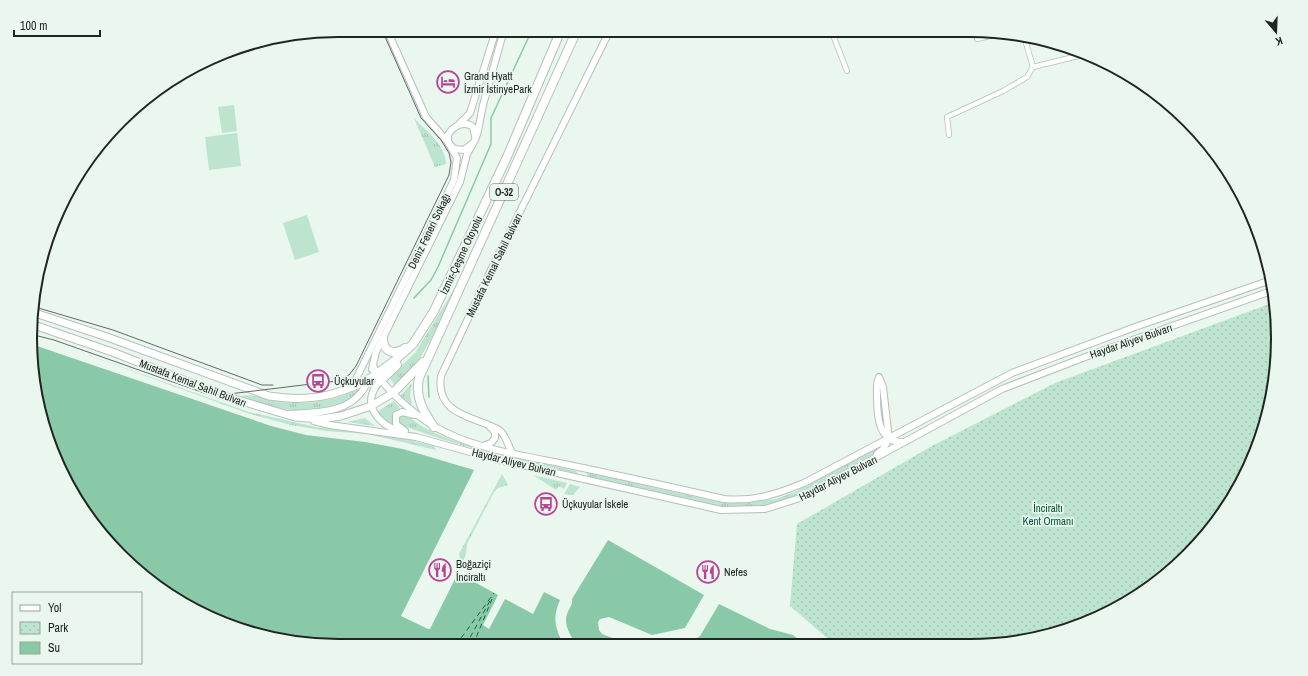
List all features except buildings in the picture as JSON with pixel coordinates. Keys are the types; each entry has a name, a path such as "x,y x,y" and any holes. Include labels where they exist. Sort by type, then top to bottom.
{"highway":[{"name":"İzmir-Çeşme Otoyolu","path":"378,378 407,355 434,311 507,157 558,37"},
{"name":"İzmir-Çeşme Otoyolu","path":"430,353 440,334 574,37"},
{"path":"379,338 384,346 392,352 400,351 413,344"},
{"path":"430,353 419,378 417,393 423,410 434,427"},
{"name":"Mustafa Kemal Sahil Bulvarı","path":"393,393 409,378 430,353"},
{"name":"Mustafa Kemal Sahil Bulvarı","path":"368,380 378,378"}],"main road":[{"path":"390,37 426,117 454,149 460,150 469,148 476,140 475,131 473,127 467,124 458,125"},
{"path":"448,142 447,138 450,131 470,113 494,37"},
{"name":"Deniz Feneri Sokağı","path":"379,338 451,202 460,182 467,154 476,140 502,37"},
{"name":"Mustafa Kemal Sahil Bulvarı","path":"513,454 502,432 450,407 446,402 441,386 443,369 607,37"},
{"name":"Deniz Feneri Sokağı","path":"379,338 454,180 457,158 448,142"},
{"name":"Haydar Aliyev Bulvarı","path":"378,378 417,415 434,427 462,439 513,454 724,499 752,500 781,493 804,483 965,400 1012,373 1265,282"},
{"name":"Haydar Aliyev Bulvarı","path":"307,419 330,425 416,438 499,460 721,510 753,511 780,506 803,497 1002,389 1093,354 1267,293"},
{"path":"1183,311 1186,322"},
{"name":"Mustafa Kemal Sahil Bulvarı","path":"38,314 269,396 288,399 310,399 348,389 368,380"},
{"name":"Mustafa Kemal Sahil Bulvarı","path":"38,325 122,356 221,395 284,414 307,419 341,416 371,406 393,393"},
{"path":"284,414 317,412 339,408 358,397 368,380 373,366 379,338"},
{"path":"348,389 355,381 379,338"},
{"path":"373,366 378,378 371,406 380,421 387,426 416,438"},
{"path":"840,477 883,449 889,439 883,387 879,377 878,421 889,439 897,442 906,442"},
{"path":"965,400 969,408"},
{"path":"416,438 398,426 395,419 396,415 400,413 417,415"},
{"path":"485,446 496,438 495,432 490,427"}],"street":[{"path":"833,37 847,71"},
{"path":"977,39 983,38"},
{"path":"949,135 947,117 1003,91 1027,77 1032,67 1026,43"},
{"path":"1032,67 1076,56"}],"green space":[{"path":"234,105 237,131 222,133 218,107"},
{"path":"414,118 439,145 443,151 446,164 435,167"},
{"path":"237,133 241,166 209,170 205,137"},
{"path":"307,215 319,252 295,260 283,223"},
{"path":"456,286 449,307 419,360 395,386 389,377 415,353"},
{"name":"İnciraltı Kent Ormanı","path":"1269,304 1271,338 1265,397 1255,435 1240,471 1231,488 1209,521 1183,551 1153,577 1120,599 1085,616 1048,629 1009,636 970,639 828,639 790,606 797,524 932,446 1055,383"},
{"path":"74,350 249,412 316,427 394,436 434,446 436,450 368,434 326,431 291,425 247,413"},
{"path":"412,383 410,395 412,405 400,396"},
{"path":"359,389 349,400 335,408 320,411 303,411 270,406 241,396 253,396 274,401 307,403 328,400"},
{"path":"394,401 400,408 392,416 393,425 378,417 375,413"},
{"path":"404,412 416,422 446,438 501,455 576,471 578,474 533,464 443,440 399,424 397,418"},
{"path":"365,418 375,426 347,422"},
{"path":"881,445 880,450 801,495 779,503 753,507 718,506 588,477 586,472 718,502 752,502 776,499 795,492"},
{"path":"502,474 508,485 498,488 494,492 467,544 463,562 459,554"},
{"path":"533,475 567,483 564,489 559,486 556,490"},
{"path":"570,484 580,487 573,495 564,494"}],"water":[{"path":"37,346 271,426 306,435 365,442 403,449 474,470 401,616 430,629 458,573 498,595 483,625 489,629 505,599 533,614 544,592 560,600 555,617 558,634 561,639 318,638 260,629 223,616 187,599 155,577 125,551 99,521 77,488 60,453 47,416 40,377"},
{"path":"608,540 704,595 685,628 652,635 609,617 600,619 598,622 599,630 602,634 615,639 573,639 566,622 572,599"},
{"path":"719,604 770,629 793,635 798,639 696,639 700,636"}],"waterway":[{"path":"414,298 431,280 438,267 491,144 491,118 529,37"},
{"path":"428,376 429,397"}],"ferry route":[{"path":"460,639 494,593"},
{"path":"469,639 492,597"},
{"path":"475,639 492,599"}],"tram line":[{"path":"37,336 54,340 207,394 221,395 336,381 349,375 356,366 449,175 451,162 449,153 441,140 421,118 385,37"},
{"path":"39,308 113,330 262,385 273,385"}],"place":[{"name":"Grand Hyatt İzmir İstinyePark","path":"448,82"},
{"name":"Üçkuyular","path":"318,381"},
{"name":"Üçkuyular İskele","path":"546,504"},
{"name":"Boğaziçi İnciraltı","path":"440,570"},
{"name":"Nefes","path":"708,572"}]}
